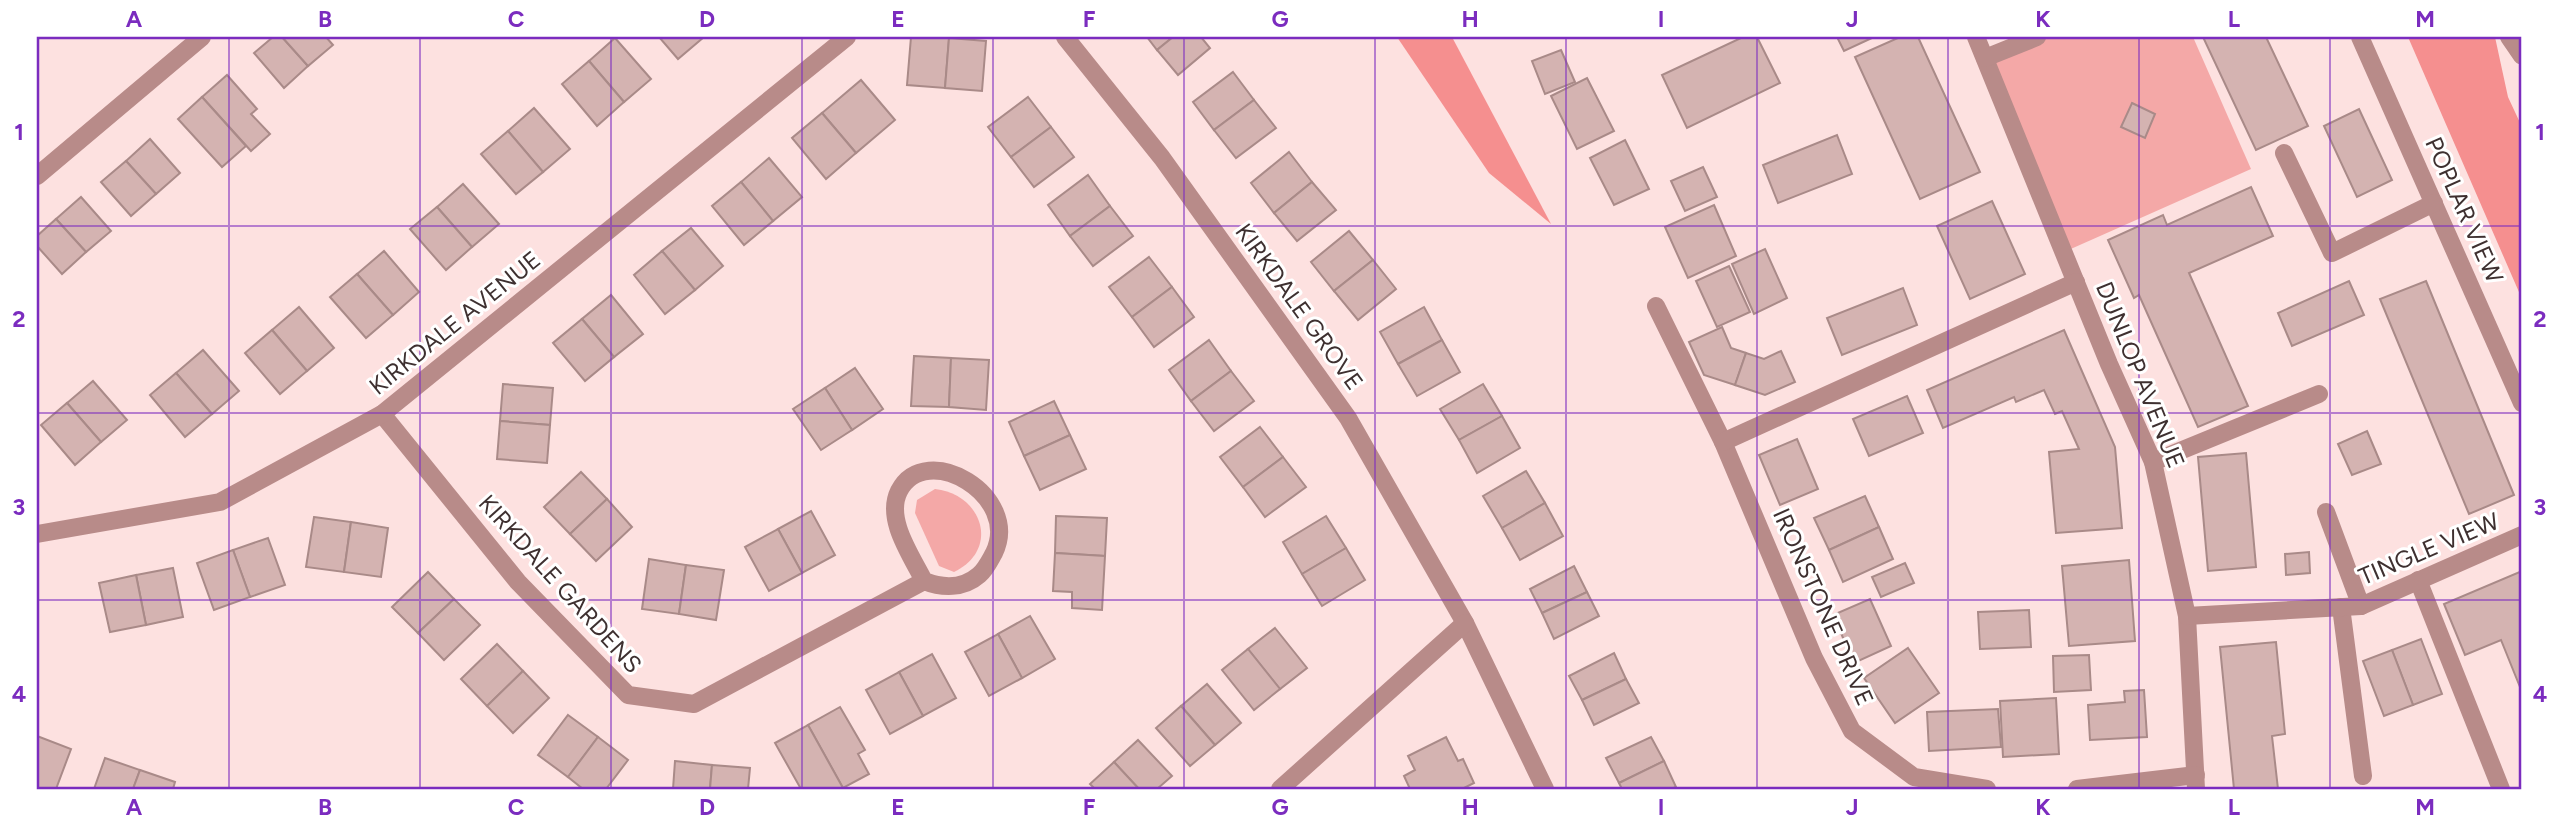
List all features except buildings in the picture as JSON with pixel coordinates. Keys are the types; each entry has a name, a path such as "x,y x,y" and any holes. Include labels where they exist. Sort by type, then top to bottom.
{"street":[{"path":"37,176 202,37"},
{"name":"KIRKDALE AVENUE","path":"37,534 220,502 382,414 847,37"},
{"name":"KIRKDALE GROVE","path":"1065,37 1161,158 1348,418 1465,623 1545,789"},
{"name":"DUNLOP AVENUE","path":"1976,37 2109,364 2153,463 2186,616 2196,782"},
{"path":"1985,58 2037,37"},
{"name":"POPLAR VIEW","path":"2360,37 2522,403"},
{"path":"2509,37 2522,56"},
{"path":"2284,153 2332,253 2434,203"},
{"path":"1723,442 2076,282"},
{"name":"IRONSTONE DRIVE","path":"1656,306 1723,442 1814,658 1852,731 1914,777 1987,789"},
{"path":"2153,463 2319,394"},
{"name":"KIRKDALE GARDENS","path":"382,414 518,582 628,695 694,704 923,581"},
{"path":"934,469 961,477 990,500 1000,534 990,561 981,574 968,583 938,587 923,581 896,522 894,509 901,487 910,479 934,469"},
{"path":"2326,512 2361,606"},
{"name":"TINGLE VIEW","path":"2186,616 2361,606 2522,535"},
{"path":"2418,580 2501,789"},
{"path":"2341,607 2363,776"},
{"path":"1280,789 1465,623"},
{"path":"2077,789 2196,782"}],"shaded area":[{"path":"1397,37 1452,37 1551,224 1489,173"},
{"path":"2037,37 2193,37 2251,169 2064,252 1985,58"},
{"path":"2408,37 2495,37 2508,97 2522,127 2522,299"},
{"path":"935,489 951,493 964,501 974,511 980,524 981,537 977,550 969,562 954,572 939,566 915,513 917,500"}]}
